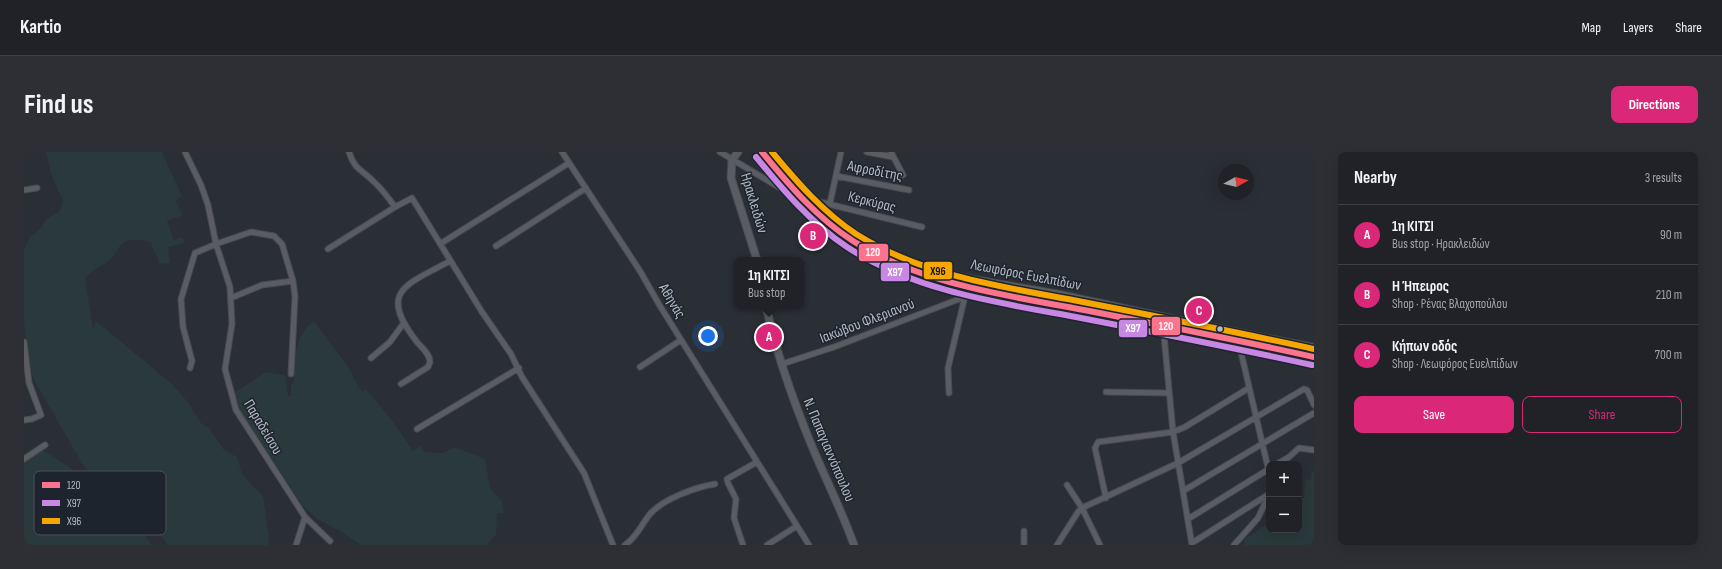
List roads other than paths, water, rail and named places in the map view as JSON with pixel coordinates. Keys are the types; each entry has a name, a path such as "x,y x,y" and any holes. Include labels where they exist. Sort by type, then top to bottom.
{"main road":[{"name":"Λεωφόρος Ευελπίδων","path":"762,152 804,200 824,219 853,242 891,262 928,276 982,290 1163,325 1314,348"},
{"name":"Λεωφόρος Ευελπίδων","path":"775,154 815,201 839,223 857,236 888,253 930,269 979,281 1053,294 1241,337 1314,357"}],"street":[{"name":"Παραδείσου","path":"185,152 201,185 208,205 216,244 230,287 232,324 225,369 236,410 305,517 330,541"},
{"path":"348,152 356,168 376,184 395,207"},
{"name":"Αθηνάς","path":"562,152 640,271 756,462 809,545"},
{"path":"720,152 737,155 789,194 819,223 858,251 884,267 891,262"},
{"path":"830,204 841,152"},
{"path":"867,152 892,154 903,175"},
{"name":"Ηρακλειδών","path":"737,155 730,167 731,178 756,257"},
{"path":"440,244 569,163"},
{"name":"Αφροδίτης","path":"836,176 908,190"},
{"path":"24,190 37,188"},
{"path":"496,246 586,188"},
{"path":"328,249 412,198 450,261 511,354 522,377 584,473 613,545"},
{"name":"Κερκύρας","path":"815,201 922,227"},
{"path":"190,368 192,361 183,327 181,299 195,253 251,232 274,236 282,244 293,281 295,309 291,374"},
{"path":"400,384 428,367 430,362 428,355 403,324 398,311 398,297 404,287 450,261"},
{"path":"231,298 262,285 293,281"},
{"name":"Ιακώβου Φλεριανού","path":"782,364 834,347 982,290"},
{"path":"949,393 948,368 965,296"},
{"path":"767,309 773,337 782,364"},
{"path":"370,358 390,342 403,324"},
{"path":"1163,325 1173,432 1192,544 1266,497"},
{"path":"1241,337 1240,348 1267,461"},
{"path":"640,367 681,340"},
{"path":"24,342 27,383 41,415 32,419 24,420"},
{"name":"Ν. Παπαγιαννόπουλου","path":"782,364 811,444 844,517 854,545"},
{"path":"417,429 519,368"},
{"path":"1106,498 1095,448 1098,442 1173,432 1185,427 1249,388"},
{"path":"1058,545 1082,508 1178,463 1304,389 1307,390 1314,405"},
{"path":"1106,392 1169,393"},
{"path":"1183,491 1262,443 1314,414"},
{"path":"24,458 45,445"},
{"path":"1282,461 1299,448 1314,450"},
{"path":"743,545 734,518 736,499 727,478 756,462"},
{"path":"1188,520 1266,472"},
{"path":"625,545 635,538 652,512 684,493 715,484"},
{"path":"1067,485 1082,508 1100,545"},
{"path":"1234,545 1258,518 1268,497"},
{"path":"296,545 305,517"},
{"path":"767,545 798,526"},
{"path":"1024,531 1024,545"}],"place":[{"name":"Η Ήπειρος","path":"813,236"},
{"name":"Κήπων οδός","path":"1199,311"},
{"name":"1η ΚΙΤΣΙ","path":"769,337"}]}
